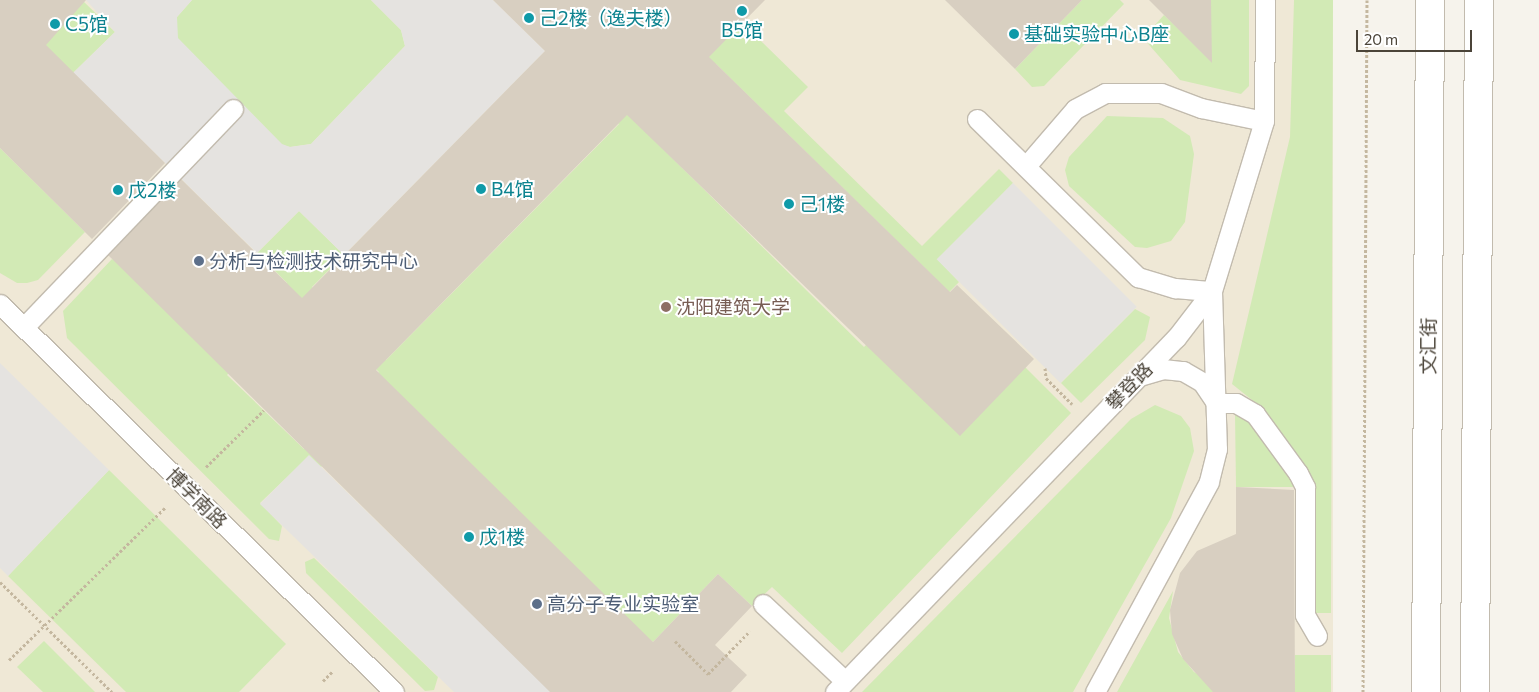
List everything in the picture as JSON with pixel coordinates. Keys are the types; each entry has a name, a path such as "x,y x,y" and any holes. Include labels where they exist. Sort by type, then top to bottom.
{"street":[{"name":"文汇街","path":"1426,692 1430,0"},
{"path":"1476,692 1480,0"}],"lane":[{"name":"攀登路","path":"840,687 1176,338 1212,291 1264,122 1265,0"},
{"path":"1026,166 1075,109 1105,93 1161,93 1201,108 1264,122"},
{"path":"24,327 233,109"},
{"path":"977,118 1138,277 1176,288 1212,291 1217,449 1210,482 1095,692"},
{"name":"博学南路","path":"0,304 394,692"},
{"path":"1138,377 1163,369 1183,370 1202,382 1216,403"},
{"path":"1216,403 1236,403 1255,414 1305,487 1305,615 1317,636"},
{"path":"767,608 840,687"}],"path":[{"path":"1363,692 1367,0"},
{"path":"1045,368 1046,378 1093,424"},
{"path":"10,660 264,410"},
{"path":"0,582 112,692"},
{"path":"675,641 708,674 767,608"},
{"path":"323,681 333,671"}],"shaded area":[{"name":"沈阳建筑大学","path":"0,0 1333,0 1333,692 0,692"},
{"path":"86,0 192,0 177,17 178,38 282,144 290,147 311,144 405,46 401,30 371,0 493,0 545,51 344,255 299,211 257,253 73,73 115,32"},
{"path":"1013,183 1137,307 1060,383 937,259"},
{"path":"0,363 109,470 8,576 0,568"},
{"path":"309,455 550,692 454,692 260,504"}],"green space":[{"path":"192,0 371,0 401,30 405,46 311,144 290,147 282,145 177,38 177,17"},
{"path":"719,0 808,87 784,111 922,246 999,169 1013,183 938,260 959,282 927,315 933,276 716,64 692,88"},
{"path":"1082,0 1120,0 1124,4 1044,86 1032,87 1015,69"},
{"path":"1211,0 1249,0 1249,86 1241,94 1180,80 1143,38 1164,15 1188,38 1211,13"},
{"path":"1294,0 1333,0 1331,613 1314,613 1308,473 1257,404 1232,384 1290,137"},
{"path":"84,2 115,32 73,73 36,92 26,5"},
{"path":"599,86 864,347 894,317 1025,367 1071,413 842,653 772,587 752,606 718,574 653,642 347,405 379,372 349,344 386,360 619,124 590,95"},
{"path":"1107,116 1163,118 1190,136 1194,154 1185,222 1171,241 1147,248 1135,247 1069,186 1065,170 1069,157"},
{"path":"0,148 85,232 38,280 27,283 17,283 0,273"},
{"path":"299,211 344,255 312,287 343,318 258,313 287,283 257,253"},
{"path":"112,259 256,344 227,375 304,449 352,436 321,467 309,456 260,503 282,526 279,541 269,539 67,338 63,311"},
{"path":"1135,309 1150,317 1145,340 1081,403 1061,383"},
{"path":"1155,405 1181,416 1190,428 1194,451 1171,518 1073,692 862,692 1131,419"},
{"path":"1235,414 1249,422 1296,487 1236,487"},
{"path":"109,470 286,644 239,692 126,692 8,576"},
{"path":"314,558 438,677 434,690 425,691 306,573 305,562"},
{"path":"1173,591 1169,618 1178,652 1194,672 1235,692 1117,692"},
{"path":"44,641 95,692 43,692 17,667"},
{"path":"1295,655 1331,655 1331,692 1295,692"}],"building":[{"path":"0,0 86,0 46,45 165,163 92,239 0,148"},
{"path":"493,0 765,0 709,57 950,292 957,285 1034,359 960,436 627,115 376,370 653,642 718,574 752,606 715,645 747,675 731,692 550,692 108,255 181,179 302,298 545,51"},
{"name":"基础实验中心B座","path":"945,0 1082,0 1015,69"},
{"name":"基础实验中心B座","path":"1149,0 1211,0 1212,63"},
{"path":"1236,487 1294,490 1295,692 1213,692 1183,659 1172,634 1170,610 1180,573 1197,551 1236,534"}],"place":[{"name":"B5馆","path":"742,11"},
{"name":"己2楼（逸夫楼）","path":"529,18"},
{"name":"C5馆","path":"55,24"},
{"name":"基础实验中心B座","path":"1014,34"},
{"name":"B4馆","path":"481,189"},
{"name":"戊2楼","path":"118,190"},
{"name":"己1楼","path":"789,204"},
{"name":"分析与检测技术研究中心","path":"199,261"},
{"name":"沈阳建筑大学","path":"666,307"},
{"name":"戊1楼","path":"469,537"},
{"name":"高分子专业实验室","path":"537,604"}]}
